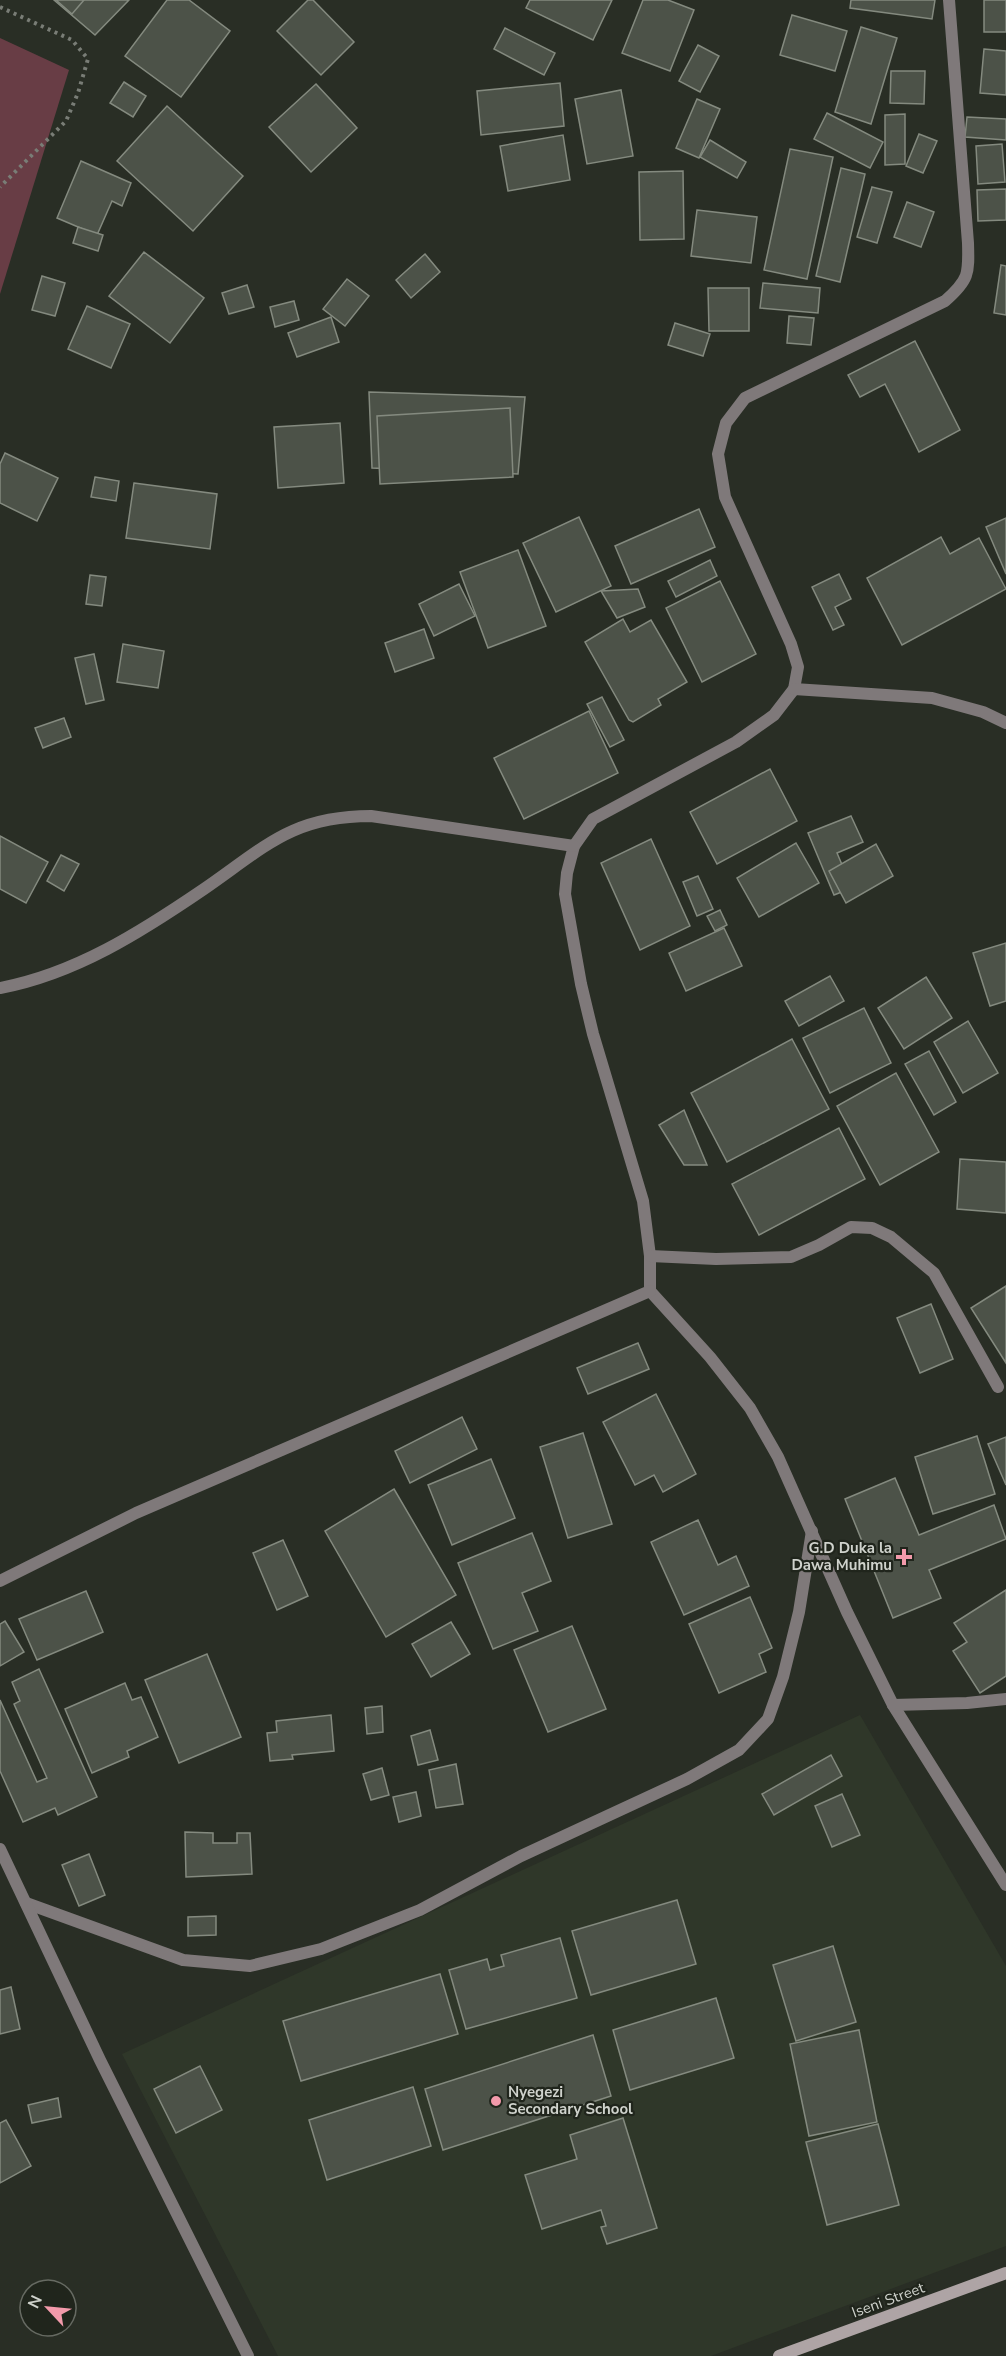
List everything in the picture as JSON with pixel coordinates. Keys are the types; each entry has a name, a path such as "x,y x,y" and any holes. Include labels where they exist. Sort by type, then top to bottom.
{"street":[{"path":"949,0 968,243 968,268 962,286 945,301 745,398 726,423 718,454 724,497 791,644 798,667 794,688 774,715 736,742 593,819 574,846 567,873 565,894 593,1034 643,1201 650,1256 650,1291 710,1358 750,1408 778,1457 847,1612 893,1705 1006,1885"},
{"path":"794,688 932,698 983,712 1006,723"},
{"path":"0,988 23,984 66,969 116,945 204,889 266,844 316,822 342,816 371,816 574,846"},
{"path":"650,1256 716,1259 791,1257 851,1227 872,1228 891,1237 934,1273 998,1387"},
{"path":"0,1581 136,1513 650,1291"},
{"path":"26,1903 183,1960 250,1966 321,1949 420,1910 521,1856 648,1798 739,1750 768,1719 783,1677 798,1612 812,1531"},
{"path":"893,1705 967,1703 1006,1699"},
{"path":"0,1849 100,2060 248,2356"},
{"name":"Iseni Street","path":"779,2356 1006,2273"}],"path":[{"path":"0,7 72,40 88,59 78,93 66,121 0,187"}],"shaded area":[{"path":"0,38 69,70 0,294"},
{"path":"860,1715 1006,1966 1006,2246 711,2356 278,2356 122,2054"}],"building":[{"path":"54,0 129,0 95,35"},
{"path":"56,0 84,0 72,14"},
{"path":"167,0 189,0 230,31 181,97 125,56"},
{"path":"308,0 313,0 354,42 321,75 277,31"},
{"path":"530,0 612,0 593,40 526,8"},
{"path":"643,0 668,0 694,10 670,71 622,53"},
{"path":"851,0 935,0 932,19 850,8"},
{"path":"984,0 1006,0 1006,32 984,32"},
{"path":"792,15 847,31 835,71 780,55"},
{"path":"861,27 897,38 871,124 835,112"},
{"path":"505,28 555,53 544,75 494,49"},
{"path":"698,45 719,56 700,92 679,81"},
{"path":"984,49 1006,51 1006,95 980,93"},
{"path":"891,71 925,71 924,104 890,103"},
{"path":"124,82 146,96 133,117 110,103"},
{"path":"560,83 564,126 481,135 477,91"},
{"path":"316,84 357,128 311,172 269,127"},
{"path":"621,90 633,156 587,164 575,99"},
{"path":"697,99 720,109 699,158 676,148"},
{"path":"167,106 243,176 193,231 117,161"},
{"path":"827,113 883,142 870,168 814,139"},
{"path":"905,114 905,164 885,165 885,115"},
{"path":"967,117 1006,119 1006,140 965,137"},
{"path":"919,134 937,141 923,173 906,166"},
{"path":"563,135 570,180 508,191 500,146"},
{"path":"710,140 746,162 737,178 700,157"},
{"path":"1002,144 1005,182 978,184 976,146"},
{"path":"790,149 833,157 807,279 764,270"},
{"path":"81,161 131,183 122,206 112,201 97,235 57,218"},
{"path":"841,168 865,174 840,282 816,276"},
{"path":"683,171 684,239 640,240 639,172"},
{"path":"872,187 892,192 877,243 857,237"},
{"path":"1006,189 1006,220 978,221 977,190"},
{"path":"907,202 934,212 921,247 894,237"},
{"path":"697,210 757,217 751,263 691,256"},
{"path":"78,227 103,235 98,251 73,243"},
{"path":"144,252 204,298 170,343 109,296"},
{"path":"425,254 440,272 411,298 396,280"},
{"path":"1001,265 1006,266 1006,315 994,313"},
{"path":"42,276 65,283 55,316 32,310"},
{"path":"347,279 369,296 345,326 323,309"},
{"path":"763,283 820,288 818,313 760,308"},
{"path":"247,285 254,307 229,314 222,293"},
{"path":"708,288 749,288 749,331 709,331"},
{"path":"294,301 299,320 275,327 270,307"},
{"path":"87,306 130,324 111,368 68,349"},
{"path":"789,316 814,318 811,345 787,343"},
{"path":"331,317 339,342 297,357 288,333"},
{"path":"675,323 710,334 703,356 668,345"},
{"path":"915,341 960,430 919,452 885,384 860,397 848,375"},
{"path":"369,392 525,397 518,474 372,468"},
{"path":"510,408 513,477 380,484 377,416"},
{"path":"340,423 344,483 278,488 274,427"},
{"path":"5,453 58,478 37,521 0,503 0,464"},
{"path":"95,477 119,481 116,501 91,497"},
{"path":"134,483 217,494 210,549 126,538"},
{"path":"699,509 715,547 631,584 615,546"},
{"path":"579,517 611,586 556,612 523,543"},
{"path":"1006,518 1006,574 986,527"},
{"path":"941,537 950,554 979,538 1006,589 902,645 867,578"},
{"path":"518,550 546,626 488,648 460,572"},
{"path":"710,560 717,576 676,597 668,581"},
{"path":"839,574 851,599 835,607 844,625 833,630 812,587"},
{"path":"90,575 106,577 102,606 86,604"},
{"path":"720,581 756,654 702,682 666,608"},
{"path":"459,584 475,616 434,636 419,604"},
{"path":"638,589 645,607 617,618 601,591"},
{"path":"623,619 630,632 651,620 687,682 658,699 661,705 633,722 629,720 585,642"},
{"path":"424,629 434,658 395,672 385,643"},
{"path":"123,644 164,651 158,688 117,682"},
{"path":"94,654 104,700 86,704 75,658"},
{"path":"602,697 624,740 610,747 587,704"},
{"path":"589,711 618,773 524,819 494,758"},
{"path":"64,718 71,737 43,748 35,728"},
{"path":"770,769 797,821 717,864 690,812"},
{"path":"851,816 863,842 837,853 852,888 834,895 808,833"},
{"path":"0,836 48,862 26,903 0,889"},
{"path":"651,839 690,926 640,950 601,863"},
{"path":"796,843 819,883 759,917 737,878"},
{"path":"876,844 893,876 846,903 829,871"},
{"path":"61,855 79,864 64,891 47,881"},
{"path":"698,876 713,909 697,916 683,882"},
{"path":"720,910 727,925 715,931 707,916"},
{"path":"724,928 742,966 686,991 669,953"},
{"path":"1006,943 1006,1001 990,1006 973,953"},
{"path":"830,976 844,1001 799,1026 785,1001"},
{"path":"926,977 952,1018 904,1049 878,1008"},
{"path":"864,1008 891,1063 830,1093 803,1038"},
{"path":"968,1021 998,1073 963,1093 934,1042"},
{"path":"792,1039 829,1109 727,1162 691,1093"},
{"path":"929,1051 956,1102 934,1115 905,1064"},
{"path":"896,1073 939,1152 880,1185 837,1106"},
{"path":"684,1110 707,1165 684,1165 659,1125"},
{"path":"839,1128 865,1179 759,1235 732,1184"},
{"path":"960,1159 1006,1162 1006,1213 957,1209"},
{"path":"1006,1286 1006,1363 971,1308"},
{"path":"931,1304 953,1359 920,1373 897,1318"},
{"path":"638,1343 649,1369 588,1394 577,1368"},
{"path":"656,1394 696,1474 663,1492 654,1475 635,1485 603,1422"},
{"path":"462,1417 477,1449 410,1483 395,1451"},
{"path":"583,1433 612,1524 568,1538 540,1447"},
{"path":"977,1436 995,1494 933,1514 915,1457"},
{"path":"1006,1437 1006,1485 988,1444"},
{"path":"491,1459 515,1518 452,1545 428,1485"},
{"path":"895,1478 919,1535 994,1505 1006,1539 929,1570 941,1598 893,1618 845,1499"},
{"path":"394,1489 456,1595 386,1637 325,1531"},
{"path":"698,1520 718,1565 736,1556 749,1586 684,1615 651,1542"},
{"path":"532,1533 551,1581 522,1593 538,1631 493,1649 458,1563"},
{"path":"283,1540 308,1596 277,1610 253,1553"},
{"path":"1006,1590 1006,1676 980,1693 953,1651 967,1642 954,1623"},
{"path":"86,1591 103,1632 37,1660 19,1619"},
{"path":"750,1597 772,1648 759,1654 766,1672 719,1693 689,1624"},
{"path":"5,1621 24,1652 0,1666 0,1624"},
{"path":"451,1622 470,1654 431,1677 412,1644"},
{"path":"572,1626 606,1709 548,1732 514,1650"},
{"path":"207,1654 241,1737 179,1763 145,1680"},
{"path":"39,1669 97,1797 58,1815 55,1808 23,1822 0,1771 0,1700 37,1782 47,1778 14,1704 20,1701 12,1682"},
{"path":"125,1683 132,1700 141,1697 158,1737 127,1751 129,1757 92,1773 65,1709"},
{"path":"382,1706 383,1732 367,1734 365,1708"},
{"path":"331,1715 334,1751 292,1755 293,1759 270,1761 267,1733 277,1732 276,1721"},
{"path":"430,1730 438,1760 418,1765 411,1736"},
{"path":"831,1755 842,1776 774,1815 762,1794"},
{"path":"456,1764 463,1804 436,1808 429,1770"},
{"path":"382,1768 389,1795 371,1800 363,1774"},
{"path":"416,1792 421,1816 399,1822 393,1797"},
{"path":"842,1794 860,1835 832,1847 815,1806"},
{"path":"185,1832 213,1833 213,1843 237,1843 237,1833 250,1833 252,1874 186,1877"},
{"path":"89,1854 105,1895 79,1906 62,1865"},
{"path":"677,1900 696,1964 591,1995 572,1931"},
{"path":"216,1916 216,1935 188,1936 188,1917"},
{"path":"560,1938 577,1998 466,2029 449,1970 487,1959 490,1970 504,1966 501,1955"},
{"path":"833,1946 856,2022 796,2041 773,1965"},
{"path":"440,1974 458,2034 301,2081 283,2021"},
{"path":"11,1987 20,2029 0,2034 0,1990"},
{"path":"716,1998 734,2058 630,2090 613,2030"},
{"path":"859,2030 877,2122 809,2136 790,2044"},
{"path":"593,2035 611,2096 443,2150 425,2089"},
{"path":"200,2066 222,2110 176,2133 154,2089"},
{"path":"413,2087 431,2146 327,2180 309,2120"},
{"path":"58,2098 61,2117 32,2123 28,2105"},
{"path":"623,2118 657,2228 607,2244 601,2227 606,2226 601,2210 542,2229 525,2175 577,2159 570,2135"},
{"path":"6,2120 31,2166 0,2183 0,2123"},
{"path":"878,2124 899,2205 827,2225 806,2142"}],"place":[{"name":"G.D Duka la Dawa Muhimu","path":"904,1557"},
{"name":"Nyegezi Secondary School","path":"496,2101"}]}
